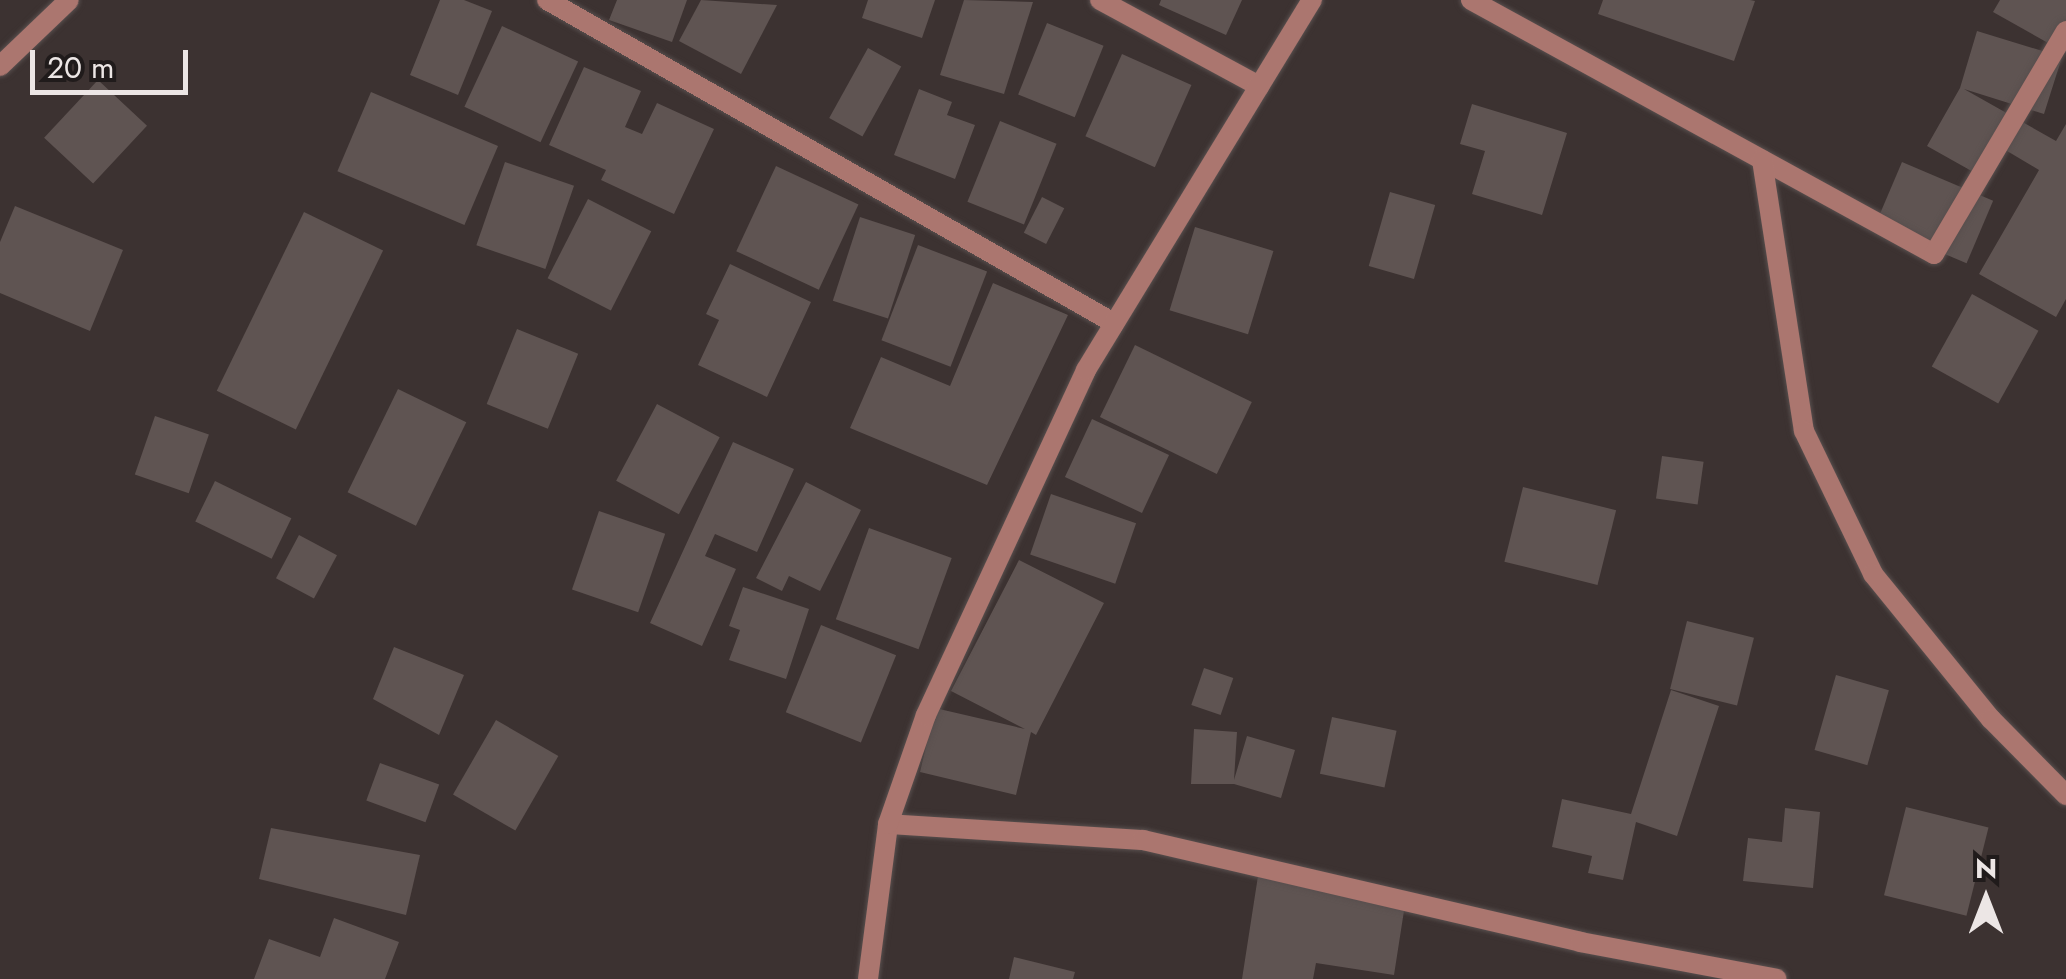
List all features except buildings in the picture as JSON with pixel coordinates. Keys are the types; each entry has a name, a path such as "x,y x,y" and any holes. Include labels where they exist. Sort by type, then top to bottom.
{"street":[{"path":"0,66 69,0"},
{"path":"548,0 1114,324"},
{"path":"1100,0 1259,86"},
{"path":"868,979 888,824 926,715 1086,370 1312,0"},
{"path":"1471,0 1934,254 2066,31"},
{"path":"1762,160 1782,310 1813,449 1873,574 1990,718 2066,795"},
{"path":"888,824 1143,840 1580,942 1777,979"}]}
